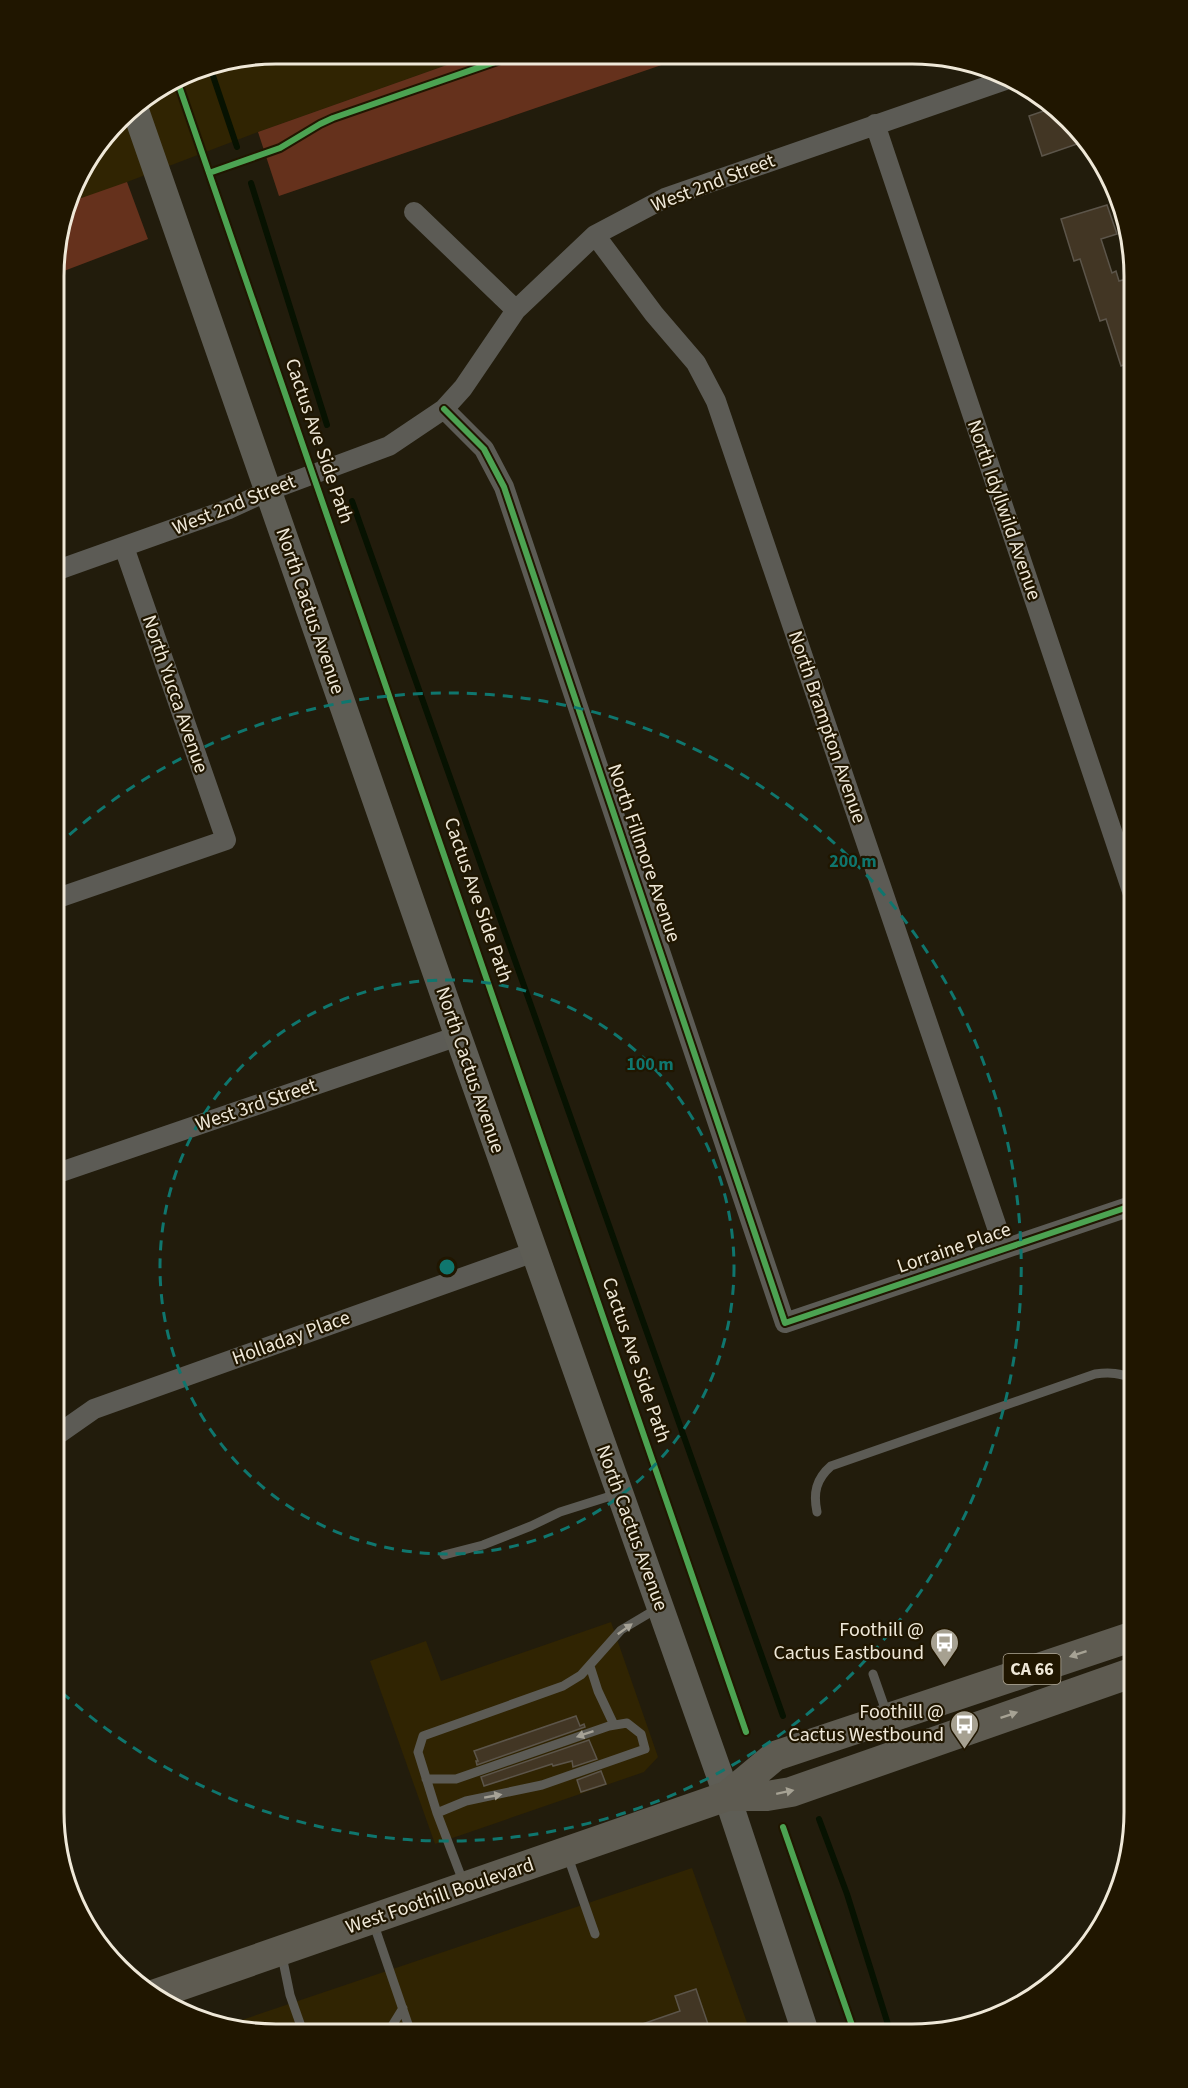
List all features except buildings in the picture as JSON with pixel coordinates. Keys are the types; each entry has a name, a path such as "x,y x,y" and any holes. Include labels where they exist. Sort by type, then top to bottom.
{"main road":[{"name":"North Cactus Avenue","path":"138,116 458,1036 727,1796 803,2024"},
{"name":"West Foothill Boulevard","path":"727,1796 775,1756 1123,1640"},
{"name":"West Foothill Boulevard","path":"165,1992 727,1796 766,1796 790,1792 1123,1684"}],"street":[{"name":"West 2nd Street","path":"64,568 229,509 268,491 389,446 444,409 463,388 516,310 595,235 665,198 997,83"},
{"name":"North Idyllwild Avenue","path":"875,124 1124,866"},
{"path":"414,212 516,310"},
{"name":"North Brampton Avenue","path":"595,235 654,314 696,363 716,401 1004,1248"},
{"name":"North Fillmore Avenue","path":"444,409 484,449 504,487 785,1323"},
{"name":"North Yucca Avenue","path":"64,896 226,840 124,547"},
{"name":"West 3rd Street","path":"64,1171 458,1036"},
{"name":"Lorraine Place","path":"785,1323 1123,1208"},
{"name":"Holladay Place","path":"64,1430 94,1408 534,1252"}],"lane":[{"path":"817,1512 814,1499 816,1484 821,1474 831,1466 1095,1374 1108,1372 1123,1375"},
{"path":"444,1555 483,1545 560,1512 620,1494"},
{"path":"465,1887 437,1813 418,1752 423,1736 563,1686 581,1676 621,1630 660,1607"},
{"path":"590,1666 598,1691 614,1725"},
{"path":"873,1674 888,1718"},
{"path":"426,1779 456,1779 614,1725 627,1724 641,1734 645,1749 542,1785 466,1801 437,1813"},
{"path":"566,1852 595,1934"},
{"path":"372,1919 408,2024"},
{"path":"281,1951 290,1995 300,2024"},
{"path":"393,2024 403,2008"}],"shaded area":[{"path":"663,64 279,196 258,132 448,65"},
{"path":"262,65 448,65 258,132 127,182 116,189 78,202 93,170 108,147 137,117 170,93 208,76"},
{"path":"127,182 148,239 64,271 66,249 80,199"},
{"path":"611,1622 658,1757 644,1772 435,1844 370,1661 426,1641 441,1681"},
{"path":"692,1868 747,2024 276,2024 241,2020"}],"waterway":[{"path":"213,75 237,147"},
{"path":"251,183 327,425"},
{"path":"352,501 783,1716"},
{"path":"819,1819 847,1894 888,2024"}],"cycle path":[{"path":"209,173 280,148 333,118 487,65"},
{"name":"Cactus Ave Side Path","path":"180,88 746,1732"},
{"path":"444,409 484,449 504,487 785,1323 1123,1209"},
{"path":"783,1827 852,2024"}],"place":[{"name":"Foothill @ Cactus Eastbound","path":"945,1668"},
{"name":"Foothill @ Cactus Westbound","path":"965,1750"}]}
